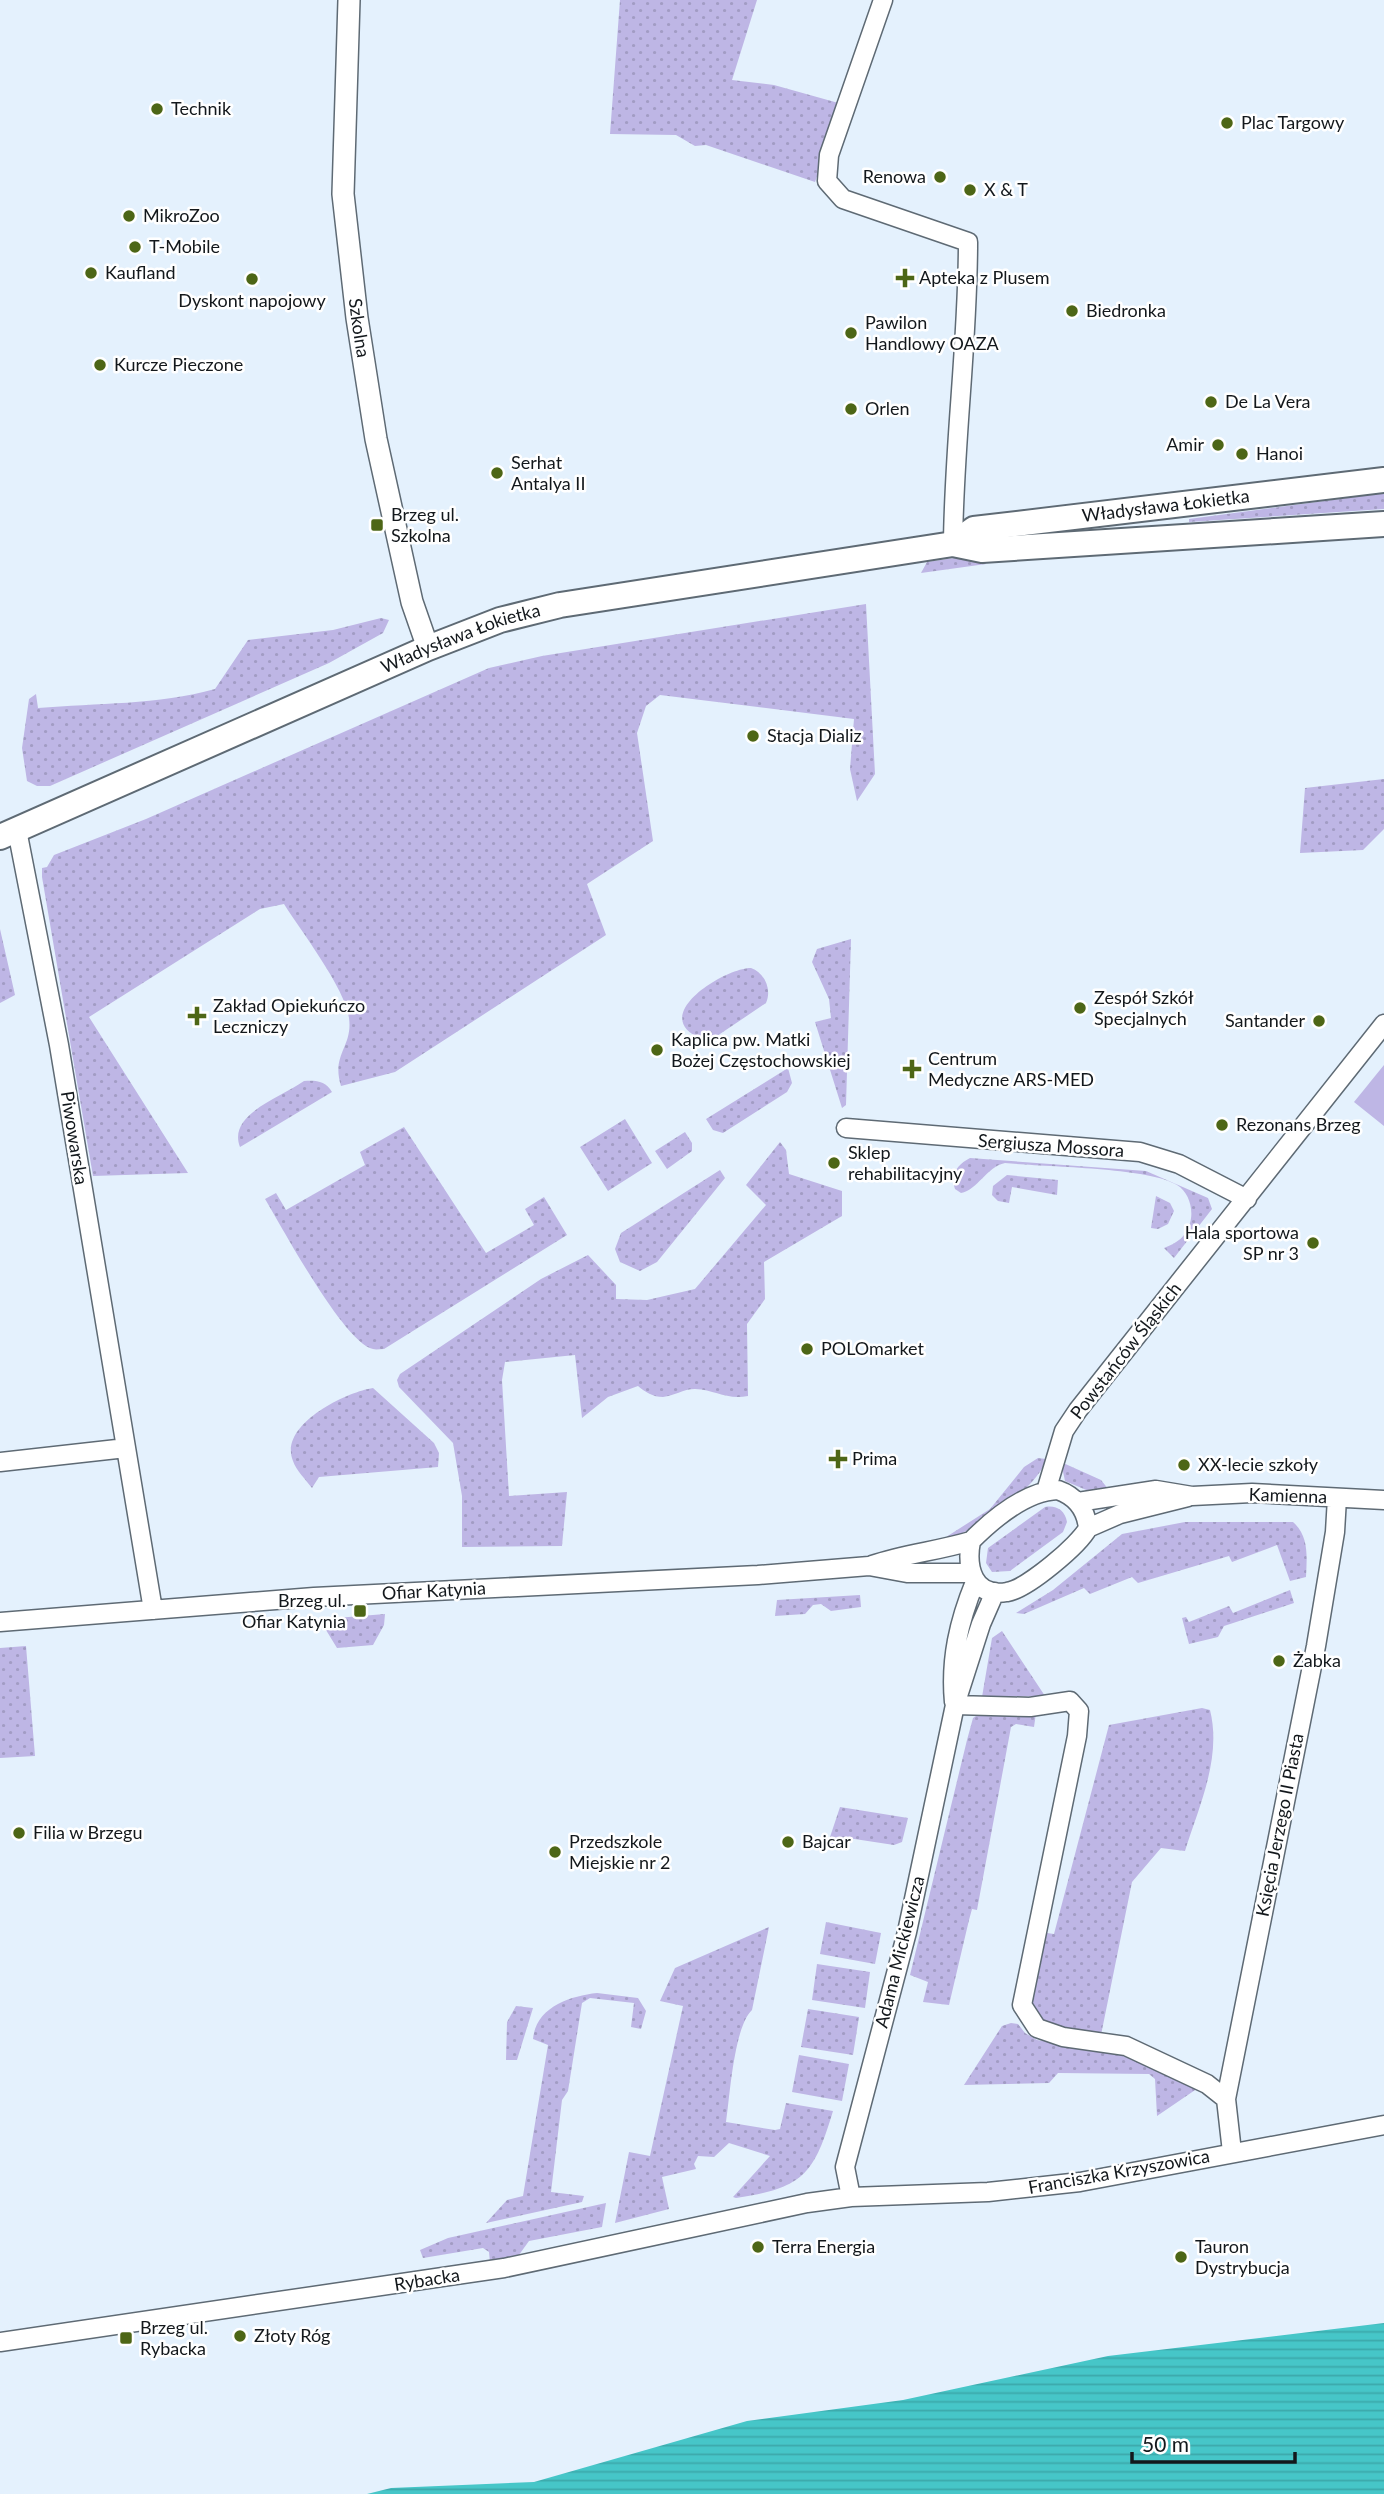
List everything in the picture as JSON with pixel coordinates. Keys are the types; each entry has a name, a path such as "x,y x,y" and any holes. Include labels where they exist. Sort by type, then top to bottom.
{"main road":[{"name":"Władysława Łokietka","path":"953,544 974,529 1384,480"},
{"name":"Władysława Łokietka","path":"8,833 428,648 500,620 560,604 953,544 982,550 1384,524"}],"street":[{"name":"Szkolna","path":"349,0 343,194 355,305 376,439 412,602 428,648"},
{"path":"883,0 829,155 827,181 843,199 968,242 962,386 956,435 953,544"},
{"name":"Piwowarska","path":"8,833 59,1045 153,1610"},
{"name":"Powstańców Śląskich","path":"1046,1491 1064,1431 1384,1024"},
{"name":"Sergiusza Mossora","path":"846,1128 1140,1152 1179,1164 1247,1199"},
{"path":"0,1462 126,1448"},
{"name":"Kamienna","path":"1078,1502 1156,1490 1192,1496"},
{"path":"971,1541 1010,1510 1046,1491 1067,1493 1078,1502 1087,1528 1074,1547 1006,1593 995,1592 972,1578"},
{"name":"Kamienna","path":"1087,1528 1120,1514 1192,1496 1252,1493 1384,1500"},
{"name":"Księcia Jerzego II Piasta","path":"1232,2152 1226,2099 1316,1646 1335,1532 1337,1498"},
{"name":"Ofiar Katynia","path":"0,1622 314,1597 758,1575 869,1566 906,1553 937,1551 971,1541"},
{"name":"Adama Mickiewicza","path":"955,1705 952,1679 956,1645 972,1578 971,1541"},
{"name":"Ofiar Katynia","path":"869,1566 907,1573 972,1578"},
{"name":"Adama Mickiewicza","path":"851,2197 845,2167 907,1932 955,1705 981,1624 995,1592"},
{"path":"955,1705 1030,1707 1070,1701 1079,1711 1077,1736 1022,2005 1037,2028 1063,2037 1126,2046 1207,2084 1226,2099"},
{"name":"Franciszka Krzyszowica","path":"851,2197 1048,2186 1132,2173 1384,2125"},
{"name":"Rybacka","path":"0,2342 504,2268 807,2203 851,2197"}],"shaded area":[{"path":"620,0 757,0 732,80 774,85 842,104 815,182 706,145 695,146 676,135 610,134"},
{"path":"1384,493 1384,509 1189,522 1189,519"},
{"path":"981,554 986,564 921,573 927,562"},
{"path":"866,604 875,774 857,801 850,769 854,719 660,695 646,706 637,733 653,841 587,884 606,935 395,1072 341,1086 339,1066 348,1036 349,1018 340,991 284,904 260,909 89,1017 188,1173 93,1176 42,877 42,868 47,867 54,855 146,819 489,668 542,656"},
{"path":"381,618 389,620 383,633 329,663 50,786 37,786 27,781 22,748 29,699 36,694 38,708 150,701 193,694 215,689 248,640 333,630"},
{"path":"1384,779 1384,829 1363,850 1300,853 1305,788"},
{"path":"0,929 15,995 0,1003"},
{"path":"851,939 846,1105 842,1108 815,1022 831,1018 829,999 812,962 817,949"},
{"path":"751,968 766,982 766,1003 717,1036 702,1039 687,1030 682,1019 686,1007 695,995 724,976"},
{"path":"1384,1065 1384,1126 1354,1102"},
{"path":"788,1068 792,1083 787,1092 723,1133 713,1130 706,1119"},
{"path":"304,1081 320,1082 332,1092 240,1147 238,1135 241,1125 249,1116"},
{"path":"625,1119 652,1163 608,1191 580,1147"},
{"path":"404,1127 486,1253 534,1225 525,1209 544,1197 567,1235 384,1349 374,1349 361,1342 346,1327 299,1257 265,1199 276,1193 286,1210 365,1165 360,1152"},
{"path":"685,1132 692,1143 692,1151 667,1169 655,1151"},
{"path":"780,1142 786,1150 789,1174 842,1191 842,1216 764,1262 765,1299 747,1324 748,1396 733,1397 695,1389 659,1397 638,1386 608,1397 582,1418 575,1355 505,1362 502,1380 509,1496 567,1492 562,1546 462,1547 462,1496 453,1443 399,1387 397,1380 400,1374 541,1279 588,1255 616,1285 616,1299 647,1300 695,1289 766,1205 746,1185"},
{"path":"970,1158 1146,1171 1208,1198 1212,1209 1174,1258 1164,1248 1183,1236 1190,1223 1191,1213 1190,1202 1177,1185 1163,1179 1120,1171 1005,1163 992,1169 972,1188 961,1193 955,1189 954,1174 962,1163"},
{"path":"720,1170 725,1178 657,1262 640,1271 620,1262 615,1249 621,1233"},
{"path":"1007,1175 1058,1180 1057,1195 1012,1187 1009,1203 998,1201 992,1195 993,1186"},
{"path":"1156,1196 1170,1203 1174,1211 1168,1224 1158,1229 1151,1228"},
{"path":"373,1388 434,1443 439,1453 438,1467 319,1477 312,1488 293,1461 291,1448 295,1435 317,1412 347,1396"},
{"path":"1038,1458 1046,1459 1041,1471 1018,1496 970,1529 944,1542 943,1539 990,1509 1024,1467"},
{"path":"1061,1462 1101,1480 1109,1490 1091,1492 1065,1481"},
{"path":"1045,1507 1062,1511 1067,1522 1063,1532 1010,1571 992,1572 986,1563 988,1548"},
{"path":"1185,1522 1293,1522 1304,1540 1307,1554 1306,1577 1290,1581 1277,1545 1232,1562 1229,1556 1138,1583 1132,1577 1090,1594 1084,1588 1024,1614 1016,1613 1053,1590 1122,1534"},
{"path":"1290,1590 1294,1603 1224,1626 1218,1637 1189,1644 1182,1618 1186,1617 1189,1622 1229,1606 1233,1613"},
{"path":"860,1595 861,1607 831,1611 821,1604 813,1605 805,1614 775,1616 777,1600"},
{"path":"385,1614 384,1625 373,1645 337,1648 326,1630 324,1619"},
{"path":"1002,1631 1045,1696 982,1697 992,1638"},
{"path":"26,1646 35,1756 0,1758 0,1648"},
{"path":"1202,1708 1210,1710 1213,1746 1202,1799 1185,1851 1161,1848 1132,1882 1101,2035 1042,2022 1030,2008 1040,1932 1054,1934 1109,1725"},
{"path":"982,1712 1036,1713 1034,1727 1016,1724 1011,1727 977,1910 972,1909 949,2005 923,2002 928,1982 910,1975 973,1718"},
{"path":"840,1807 908,1818 902,1842 894,1845 848,1838 843,1849 827,1846"},
{"path":"826,1922 881,1933 875,1964 820,1954"},
{"path":"769,1927 752,2010 737,2046 726,2122 775,2130 780,2129 786,2103 833,2111 812,2164 792,2183 736,2198 733,2197 770,2156 729,2143 714,2157 698,2156 694,2164 696,2169 662,2177 669,2209 615,2223 629,2152 650,2156 683,2006 660,2001 675,1968"},
{"path":"817,1964 870,1972 865,2008 812,2000"},
{"path":"597,1993 638,1998 646,2011 641,2029 631,2027 634,2003 590,1998 582,2003 568,2091 562,2100 551,2192 584,2196 582,2202 486,2223 507,2200 523,2196 548,2045 533,2039 540,2019 547,2011 566,2000"},
{"path":"516,2006 533,2008 517,2060 506,2060 507,2022"},
{"path":"808,2009 859,2017 853,2055 801,2047"},
{"path":"1018,2024 1025,2033 1037,2040 1136,2057 1201,2086 1157,2116 1155,2079 1149,2074 1058,2073 1049,2083 964,2085 1002,2026"},
{"path":"799,2055 849,2064 842,2101 792,2092"},
{"path":"606,2203 602,2227 529,2241 516,2259 490,2263 489,2252 483,2248 423,2258 420,2250 448,2238"}],"water":[{"path":"1384,2323 1384,2494 367,2494 391,2488 534,2482 747,2421 903,2400 1108,2356"}],"place":[{"name":"Technik","path":"157,109"},
{"name":"Plac Targowy","path":"1227,123"},
{"name":"Renowa","path":"940,177"},
{"name":"X & T","path":"970,190"},
{"name":"MikroZoo","path":"129,216"},
{"name":"T-Mobile","path":"135,247"},
{"name":"Kaufland","path":"91,273"},
{"name":"Apteka z Plusem","path":"905,278"},
{"name":"Dyskont napojowy","path":"252,279"},
{"name":"Biedronka","path":"1072,311"},
{"name":"Pawilon Handlowy OAZA","path":"851,333"},
{"name":"Kurcze Pieczone","path":"100,365"},
{"name":"De La Vera","path":"1211,402"},
{"name":"Orlen","path":"851,409"},
{"name":"Amir","path":"1218,445"},
{"name":"Hanoi","path":"1242,454"},
{"name":"Serhat Antalya II","path":"497,473"},
{"name":"Brzeg ul. Szkolna","path":"377,525"},
{"name":"Stacja Dializ","path":"753,736"},
{"name":"Zespół Szkół Specjalnych","path":"1080,1008"},
{"name":"Zakład Opiekuńczo Leczniczy","path":"197,1016"},
{"name":"Santander","path":"1319,1021"},
{"name":"Kaplica pw. Matki Bożej Częstochowskiej","path":"657,1050"},
{"name":"Centrum Medyczne ARS-MED","path":"912,1069"},
{"name":"Rezonans Brzeg","path":"1222,1125"},
{"name":"Sklep rehabilitacyjny","path":"834,1163"},
{"name":"Hala sportowa SP nr 3","path":"1313,1243"},
{"name":"POLOmarket","path":"807,1349"},
{"name":"Prima","path":"838,1459"},
{"name":"XX-lecie szkoły","path":"1184,1465"},
{"name":"Brzeg ul. Ofiar Katynia","path":"360,1611"},
{"name":"Żabka","path":"1279,1661"},
{"name":"Filia w Brzegu","path":"19,1833"},
{"name":"Bajcar","path":"788,1842"},
{"name":"Przedszkole Miejskie nr 2","path":"555,1852"},
{"name":"Terra Energia","path":"758,2247"},
{"name":"Tauron Dystrybucja","path":"1181,2257"},
{"name":"Złoty Róg","path":"240,2336"},
{"name":"Brzeg ul. Rybacka","path":"126,2338"}]}
